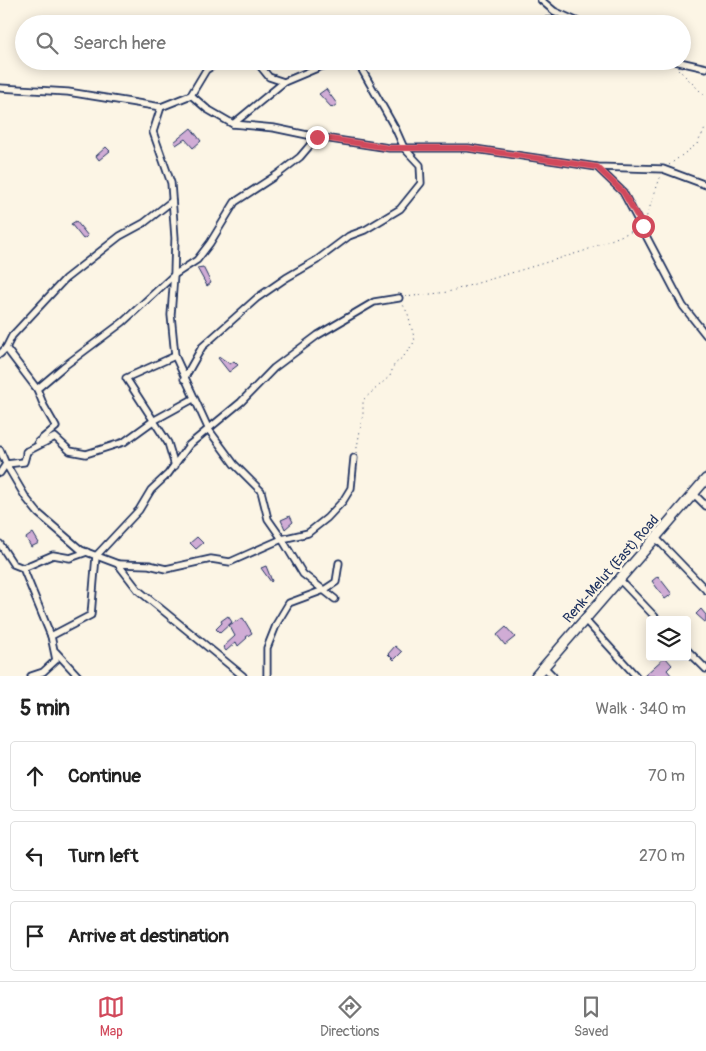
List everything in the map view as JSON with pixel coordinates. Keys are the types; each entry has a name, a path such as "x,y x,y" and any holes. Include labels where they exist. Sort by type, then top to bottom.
{"main road":[{"name":"Renk-Melut (East) Road","path":"536,676 706,479"}],"street":[{"path":"541,0 562,15"},
{"path":"691,66 706,68"},
{"path":"0,88 68,92 161,108 191,95 206,70"},
{"path":"263,70 269,77 284,82"},
{"path":"233,124 284,82 312,70"},
{"path":"184,379 202,347 258,298 286,278 317,260 349,236 365,230 400,209 421,183 420,165 404,148 396,130 360,70"},
{"path":"191,95 206,109 233,124 274,128 389,148 468,148 597,167 664,169 706,185"},
{"path":"161,108 153,132 171,183 175,238 171,315 175,356 193,399 209,430 234,464 261,491 268,518 303,574 335,598"},
{"path":"37,389 62,367 124,322 174,275 197,260 210,243 235,202 300,157 317,137"},
{"path":"597,167 623,192 643,226 683,306 706,335"},
{"path":"0,354 6,348 12,336 65,279 120,236 144,223 172,201"},
{"path":"51,636 91,615 96,556 139,510 151,490 175,466 189,445 241,402 274,368 318,335 374,302 399,298"},
{"path":"0,473 6,464 24,462 26,452 56,427 37,389 6,348"},
{"path":"175,356 126,378 168,443 175,466"},
{"path":"26,452 55,437 70,451 86,454 124,442 154,421 193,399"},
{"path":"0,450 26,498 38,513 81,550 118,564 149,565 166,569 211,559 230,562 282,538 308,533 327,518 343,501 351,488 354,458"},
{"path":"694,494 706,506"},
{"path":"656,538 706,590"},
{"path":"0,544 13,564 23,568 53,555 70,558 87,552"},
{"path":"268,676 267,648 277,623 289,603 324,590 336,582 339,563"},
{"path":"118,564 138,590 243,676"},
{"path":"23,568 51,636 56,660 43,672 31,676"},
{"path":"620,580 654,616"},
{"path":"585,620 636,676"},
{"path":"55,651 78,676"},
{"path":"691,654 706,669"},
{"path":"544,667 553,676"}],"path":[{"path":"681,70 706,96"},
{"path":"354,458 363,414 363,400 390,376 394,365 404,356 415,341 408,314 399,298 448,292 584,251 643,226 664,169 697,144 706,127"}],"building":[{"path":"326,89 337,104 332,108 319,94"},
{"path":"191,128 201,141 193,148 185,139 176,145 174,142"},
{"path":"106,147 110,151 99,160 96,156"},
{"path":"76,221 88,236 83,239 71,224"},
{"path":"203,267 211,283 207,286 197,268"},
{"path":"220,357 230,364 234,361 238,365 229,372 218,358"},
{"path":"290,516 293,522 285,529 281,520"},
{"path":"33,533 39,543 31,547 26,538"},
{"path":"197,537 203,543 196,549 190,543"},
{"path":"266,566 272,581 271,582 261,568"},
{"path":"658,576 672,594 665,599 652,581"},
{"path":"701,609 706,615 706,623 696,614"},
{"path":"228,616 232,622 220,633 216,629 222,623 221,621"},
{"path":"243,618 252,633 238,646 236,642 226,651 223,647 235,636 229,625"},
{"path":"506,627 515,637 505,645 497,635"},
{"path":"395,646 402,652 394,660 388,654"},
{"path":"661,661 668,661 672,665 667,670 672,676 644,676"}],"route":[{"path":"317,137 389,148 468,148 597,167 623,192 643,226"}]}
